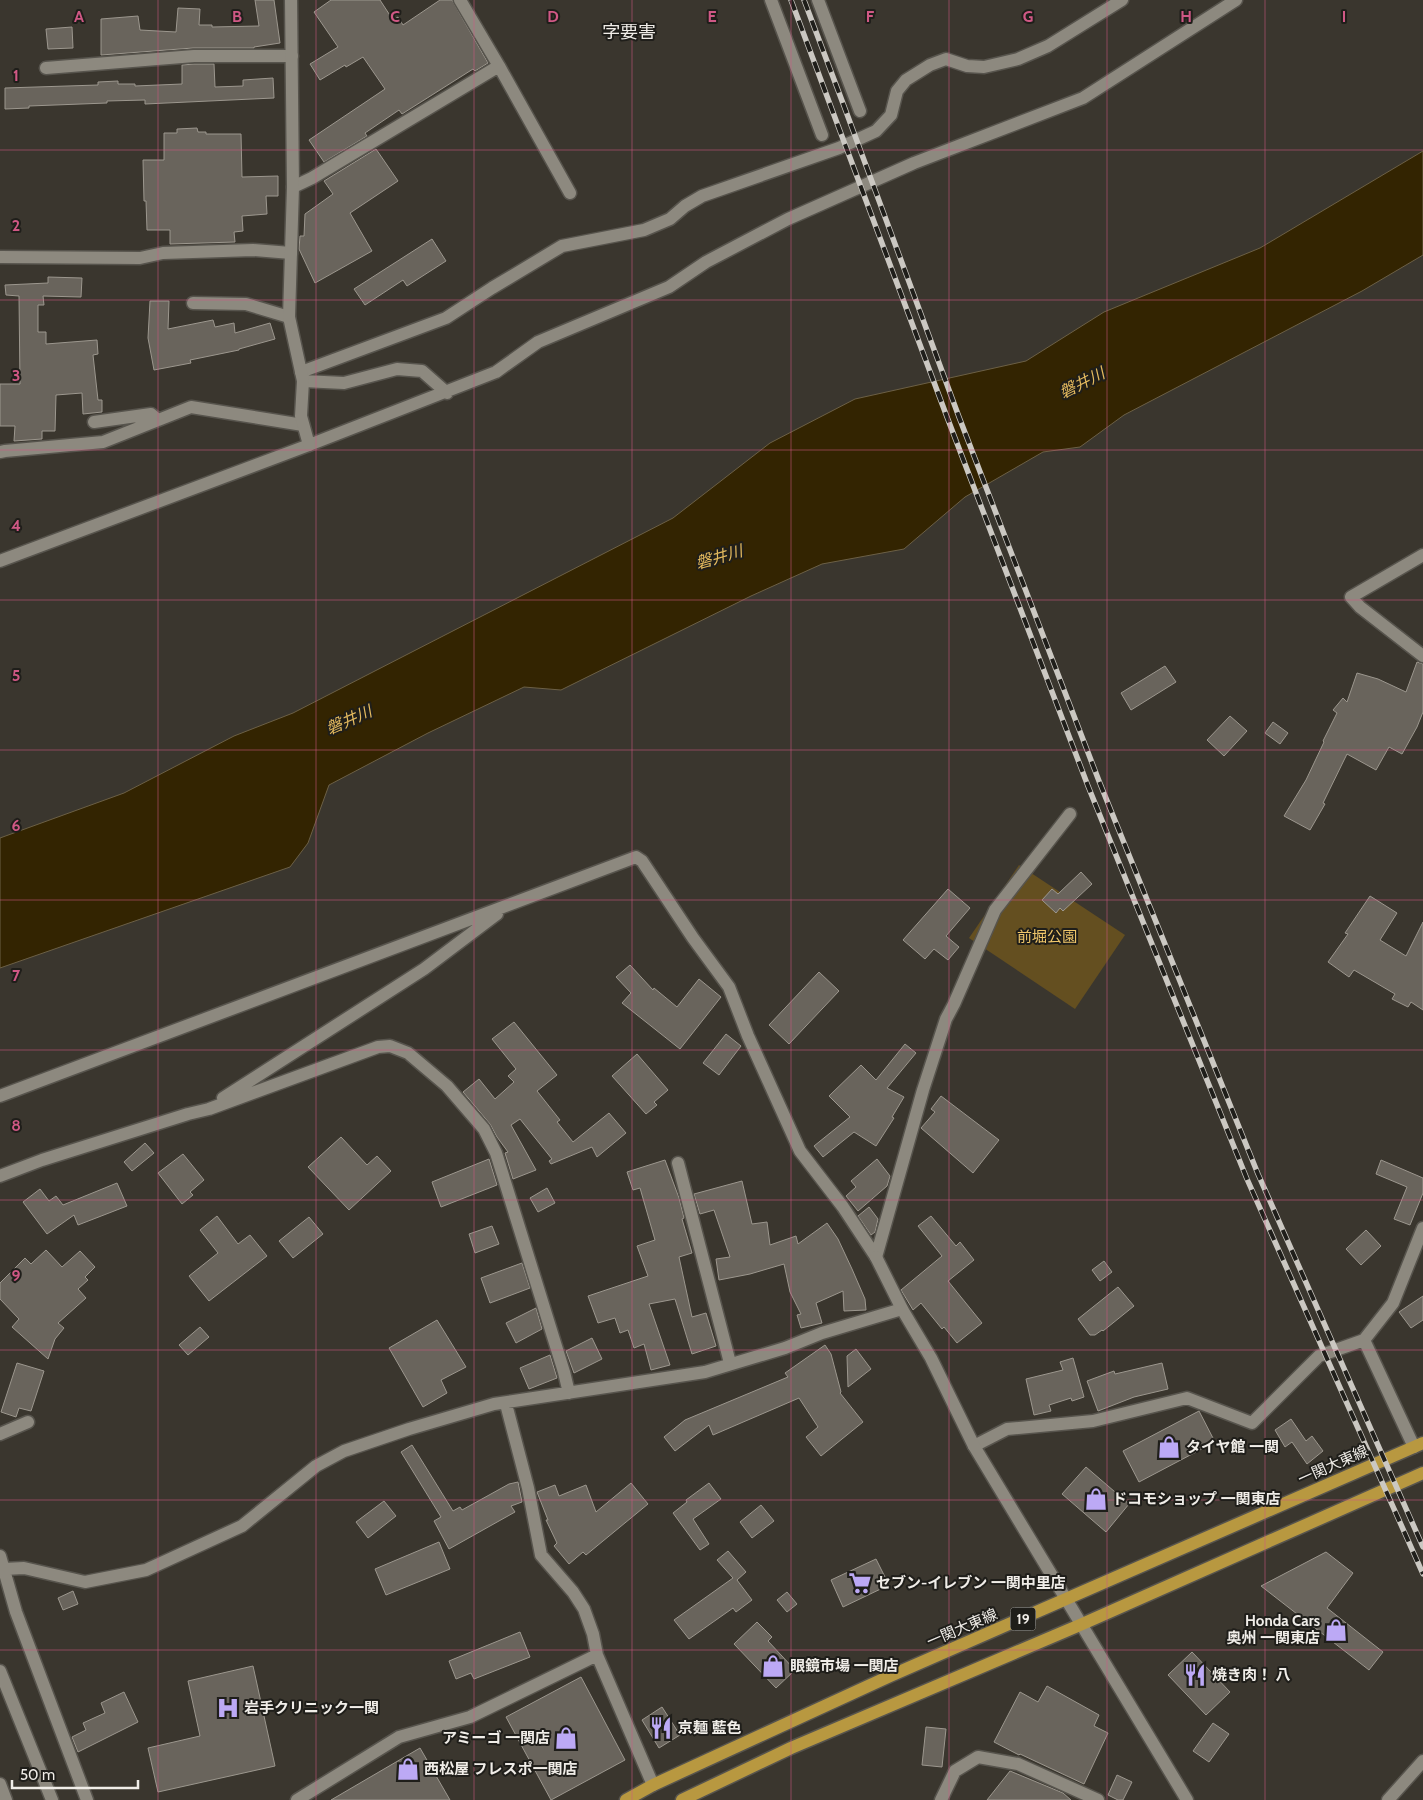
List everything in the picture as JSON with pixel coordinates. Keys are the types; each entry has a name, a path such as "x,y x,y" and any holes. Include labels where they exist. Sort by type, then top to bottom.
{"main road":[{"name":"一関大東線","path":"626,1800 653,1785 890,1676 1419,1445"},
{"name":"19","path":"682,1800 791,1748 1080,1625 1423,1473"}],"street":[{"path":"291,0 293,187 290,317 302,376 301,416 310,445"},
{"path":"460,0 570,193"},
{"path":"770,0 822,135"},
{"path":"818,0 860,111"},
{"path":"302,376 446,318 562,246 644,230 670,219 685,206 702,196 839,148 876,131 891,115 897,91 906,80 930,65 946,60 967,66 984,67 1018,59 1048,46 1122,0"},
{"path":"0,561 310,445 496,372 538,342 668,287 706,262 788,219 914,163 1083,98 1236,0"},
{"path":"46,68 194,56 292,56"},
{"path":"293,187 312,178 499,66"},
{"path":"0,257 140,258 163,253 253,250 291,253"},
{"path":"192,303 246,304 290,317"},
{"path":"302,376 344,383 397,369 422,371 447,392"},
{"path":"0,452 102,442 191,407 303,425"},
{"path":"94,422 151,414 158,420"},
{"path":"1423,555 1351,597 1360,607 1423,656"},
{"path":"876,1257 923,1090 946,1019 995,910 1070,814"},
{"path":"0,1096 636,857 642,861 693,938 729,987 752,1045 800,1151 843,1208 876,1257 902,1309 931,1358 974,1446 1050,1571 1080,1625 1188,1800"},
{"path":"209,1109 424,969 508,906"},
{"path":"0,1176 42,1160 209,1109 378,1047 390,1046 408,1053 453,1093 484,1129 496,1153 569,1392"},
{"path":"678,1163 730,1363"},
{"path":"974,1446 1007,1430 1093,1421 1187,1398 1252,1423 1319,1356 1364,1340 1394,1303 1423,1228"},
{"path":"4,1569 24,1568 85,1582 146,1570 242,1526 316,1466 344,1451 409,1429 494,1404 506,1404 569,1392 705,1372 785,1348 822,1332 902,1309"},
{"path":"1364,1340 1419,1445"},
{"path":"506,1404 528,1488 541,1555 573,1592 584,1609 593,1634 597,1655 653,1785"},
{"path":"0,1434 28,1422"},
{"path":"0,1556 16,1612 87,1800"},
{"path":"297,1800 399,1737 470,1718 597,1655"},
{"path":"0,1671 52,1800"},
{"path":"941,1800 955,1771 978,1757 1018,1764 1098,1800"},
{"path":"1388,1800 1423,1761"},
{"path":"0,1784 6,1800"}],"green space":[{"name":"前堀公園","path":"1019,865 1125,935 1075,1009 969,938"}],"water":[{"name":"磐井川","path":"1423,151 1423,255 1362,291 1124,415 1080,447 1043,452 965,497 904,549 822,564 751,596 561,690 524,687 428,733 329,785 308,843 290,867 0,968 0,838 124,793 234,736 293,713 673,518 770,443 855,399 1026,361 1104,312 1260,248"}],"building":[{"path":"255,0 274,0 280,43 254,48 193,48 101,55 101,19 138,16 140,30 176,32 178,8 200,9 199,25 212,25 212,27 259,26"},
{"path":"331,0 380,0 393,20 398,17 403,25 440,0 452,0 488,63 475,71 473,69 402,114 399,110 365,133 367,136 324,162 309,140 385,89 363,57 320,80 310,64 338,47 314,12"},
{"path":"72,27 73,48 48,49 46,29"},
{"path":"214,64 215,87 243,86 243,80 273,78 274,98 145,104 145,100 107,101 107,103 29,106 29,108 5,109 5,88 98,85 98,82 118,81 118,84 135,84 135,86 182,84 182,65"},
{"path":"197,128 198,132 206,132 206,134 241,134 242,177 278,176 278,196 266,196 267,214 242,216 243,231 234,232 235,242 170,244 170,230 147,230 143,160 164,160 164,133 177,133 177,129"},
{"path":"376,149 398,181 350,213 372,251 315,283 299,249 300,236 304,236 305,214 333,194 324,181"},
{"path":"432,239 446,261 407,286 403,280 365,305 354,289"},
{"path":"48,277 82,278 81,297 43,296 44,305 38,305 38,332 46,332 46,344 97,340 98,354 93,355 98,400 102,400 102,412 83,414 82,393 56,395 55,431 42,431 42,439 14,441 15,426 0,426 0,384 20,384 19,296 6,295 5,285 48,283"},
{"path":"150,301 169,301 168,329 213,320 215,327 234,323 235,333 270,323 275,339 239,350 190,360 191,363 154,370 148,338"},
{"path":"1417,662 1423,664 1423,712 1402,754 1389,747 1376,770 1347,754 1323,803 1325,804 1310,830 1284,816 1306,780 1324,742 1337,713 1333,710 1343,698 1347,702 1357,673 1378,679 1406,692"},
{"path":"1165,666 1176,682 1131,710 1121,693"},
{"path":"1230,716 1247,731 1224,756 1207,740"},
{"path":"1273,722 1288,733 1280,744 1265,733"},
{"path":"1081,872 1092,884 1063,911 1060,908 1056,913 1042,900 1052,889 1058,894"},
{"path":"948,889 970,908 946,936 959,947 948,960 934,949 925,959 903,940"},
{"path":"1370,896 1397,913 1380,940 1406,956 1423,922 1423,1010 1411,1002 1408,1007 1392,999 1395,994 1354,970 1349,977 1328,962 1348,934 1345,933"},
{"path":"630,965 653,990 654,988 677,1007 699,979 721,997 680,1049 622,1003 631,993 616,977"},
{"path":"819,972 839,991 789,1044 769,1025"},
{"path":"514,1022 557,1075 537,1091 560,1120 557,1122 573,1142 609,1113 626,1133 597,1157 592,1147 551,1164 549,1161 552,1159 520,1119 511,1125 536,1170 513,1179 505,1153 508,1152 490,1124 463,1092 479,1079 495,1099 514,1082 508,1076 516,1069 492,1039"},
{"path":"726,1034 741,1046 719,1075 703,1063"},
{"path":"905,1044 916,1053 887,1088 904,1097 892,1117 894,1118 876,1146 854,1132 823,1157 814,1146 850,1117 829,1096 861,1065 876,1080"},
{"path":"637,1054 668,1090 654,1102 657,1105 646,1114 612,1076"},
{"path":"941,1096 999,1140 973,1173 921,1128 935,1112 931,1109"},
{"path":"341,1137 367,1165 377,1156 391,1171 349,1210 308,1167"},
{"path":"145,1143 154,1153 132,1171 124,1162"},
{"path":"183,1154 204,1180 190,1192 193,1195 182,1204 158,1173"},
{"path":"489,1159 497,1185 441,1207 432,1182"},
{"path":"877,1159 890,1176 887,1186 858,1211 846,1196 856,1187 851,1181"},
{"path":"665,1160 679,1198 684,1218 682,1219 692,1253 679,1257 692,1317 706,1313 716,1346 692,1354 675,1299 649,1304 670,1365 651,1370 644,1344 634,1348 628,1330 620,1333 615,1318 598,1323 588,1296 648,1276 637,1246 655,1240 640,1188 633,1190 627,1172"},
{"path":"1381,1160 1423,1178 1423,1193 1410,1225 1394,1219 1407,1187 1376,1174"},
{"path":"742,1181 752,1224 767,1222 770,1245 796,1236 798,1244 827,1223 838,1239 852,1269 865,1299 866,1310 844,1311 843,1291 816,1303 822,1323 801,1328 797,1315 801,1314 790,1292 784,1264 750,1274 719,1280 716,1259 730,1257 714,1210 700,1214 694,1194"},
{"path":"117,1183 127,1206 78,1225 74,1215 47,1234 23,1202 40,1189 49,1201 56,1196 63,1205"},
{"path":"547,1188 555,1203 538,1212 530,1198"},
{"path":"869,1207 878,1219 875,1232 871,1235 858,1216"},
{"path":"217,1216 238,1244 250,1235 267,1256 209,1301 189,1276 218,1253 200,1230"},
{"path":"931,1216 956,1246 960,1242 974,1260 948,1281 982,1323 957,1343 944,1327 942,1329 921,1303 913,1310 901,1290 942,1256 918,1226"},
{"path":"309,1217 323,1234 293,1258 279,1241"},
{"path":"492,1226 499,1244 475,1253 469,1234"},
{"path":"1366,1230 1381,1246 1361,1265 1346,1249"},
{"path":"46,1250 62,1267 80,1251 95,1267 85,1277 88,1280 78,1289 86,1298 58,1323 64,1328 55,1339 48,1359 12,1327 19,1319 0,1299 0,1283 25,1258 31,1264"},
{"path":"1104,1261 1112,1272 1100,1281 1092,1270"},
{"path":"522,1263 530,1288 490,1303 481,1278"},
{"path":"1118,1287 1134,1306 1103,1331 1090,1335 1078,1319"},
{"path":"1423,1296 1423,1320 1411,1328 1399,1312"},
{"path":"536,1308 542,1329 516,1343 506,1323"},
{"path":"437,1320 466,1367 441,1380 447,1393 423,1407 389,1348"},
{"path":"200,1327 209,1337 188,1355 179,1345"},
{"path":"592,1338 602,1359 574,1373 566,1351"},
{"path":"825,1345 831,1354 840,1393 863,1422 821,1456 806,1437 818,1427 799,1398 713,1435 709,1425 675,1451 664,1437 685,1420 788,1377 785,1373"},
{"path":"856,1349 871,1369 848,1387 847,1356"},
{"path":"550,1355 557,1378 529,1389 520,1368"},
{"path":"1073,1358 1084,1397 1072,1401 1071,1398 1049,1405 1051,1411 1034,1415 1026,1379 1063,1370 1060,1362"},
{"path":"17,1363 44,1371 31,1411 19,1408 16,1417 1,1412"},
{"path":"1162,1363 1168,1389 1134,1397 1098,1411 1087,1381 1114,1371 1115,1374"},
{"name":"タイヤ館 一関","path":"1199,1411 1215,1442 1139,1482 1123,1451"},
{"path":"1291,1419 1306,1441 1312,1436 1323,1451 1307,1464 1292,1442 1285,1447 1275,1430"},
{"path":"412,1445 453,1511 460,1507 462,1510 509,1484 518,1482 522,1502 511,1506 515,1512 449,1549 434,1521 441,1517 401,1452"},
{"name":"ドコモショップ 一関東店","path":"1086,1467 1129,1504 1106,1532 1062,1494"},
{"path":"631,1483 648,1504 586,1555 583,1552 569,1564 554,1546 557,1543 546,1520 548,1520 537,1492 555,1485 559,1496 586,1485 596,1512"},
{"path":"709,1483 721,1499 693,1519 709,1544 700,1550 673,1513 687,1502 686,1500"},
{"path":"384,1501 396,1516 368,1538 356,1522"},
{"path":"761,1505 774,1521 752,1538 740,1522"},
{"path":"439,1542 450,1569 386,1595 375,1569"},
{"path":"728,1551 746,1572 737,1580 752,1600 736,1612 733,1608 689,1639 674,1620 733,1578 717,1560"},
{"name":"Honda Cars 奥州 一関東店","path":"1326,1552 1353,1573 1327,1608 1383,1652 1369,1670 1261,1586"},
{"name":"セブン-イレブン 一関中里店","path":"876,1559 889,1585 843,1607 831,1580"},
{"path":"73,1591 78,1604 63,1610 58,1598"},
{"path":"787,1592 797,1604 787,1612 777,1600"},
{"path":"757,1622 772,1637 768,1641 795,1670 776,1688 734,1644"},
{"path":"520,1632 530,1657 474,1679 471,1673 456,1679 449,1661"},
{"path":"1192,1652 1230,1692 1206,1715 1168,1675"},
{"name":"岩手クリニック一関","path":"253,1666 275,1766 158,1792 148,1748 200,1736 188,1681"},
{"name":"アミーゴ 一関店","path":"581,1677 625,1760 551,1800 506,1717"},
{"path":"1047,1686 1099,1715 1094,1726 1108,1733 1084,1784 994,1742 1020,1692 1038,1702"},
{"path":"124,1692 138,1722 78,1752 72,1737 86,1730 83,1723 105,1713 101,1703"},
{"path":"662,1707 680,1735 659,1748 642,1720"},
{"path":"1213,1723 1229,1734 1209,1762 1193,1751"},
{"path":"926,1727 946,1729 942,1767 922,1765"},
{"name":"西松屋 フレスポ一関店","path":"420,1748 450,1800 331,1800"},
{"path":"1010,1771 1063,1793 1071,1800 987,1800"},
{"path":"1117,1775 1132,1782 1123,1800 1118,1800 1108,1795"}],"railway":[{"path":"791,0 1088,786 1247,1179 1423,1574"},
{"path":"804,0 959,417 1099,781 1258,1174 1423,1547"}],"place":[{"name":"タイヤ館 一関","path":"1169,1447"},
{"name":"ドコモショップ 一関東店","path":"1096,1499"},
{"name":"セブン-イレブン 一関中里店","path":"860,1583"},
{"name":"Honda Cars 奥州 一関東店","path":"1336,1630"},
{"name":"眼鏡市場 一関店","path":"773,1666"},
{"name":"焼き肉！ 八","path":"1195,1675"},
{"name":"岩手クリニック一関","path":"228,1708"},
{"name":"京麺 藍色","path":"661,1728"},
{"name":"アミーゴ 一関店","path":"566,1738"},
{"name":"西松屋 フレスポ一関店","path":"408,1769"}],"district":[{"name":"字要害","path":"629,32"}]}
